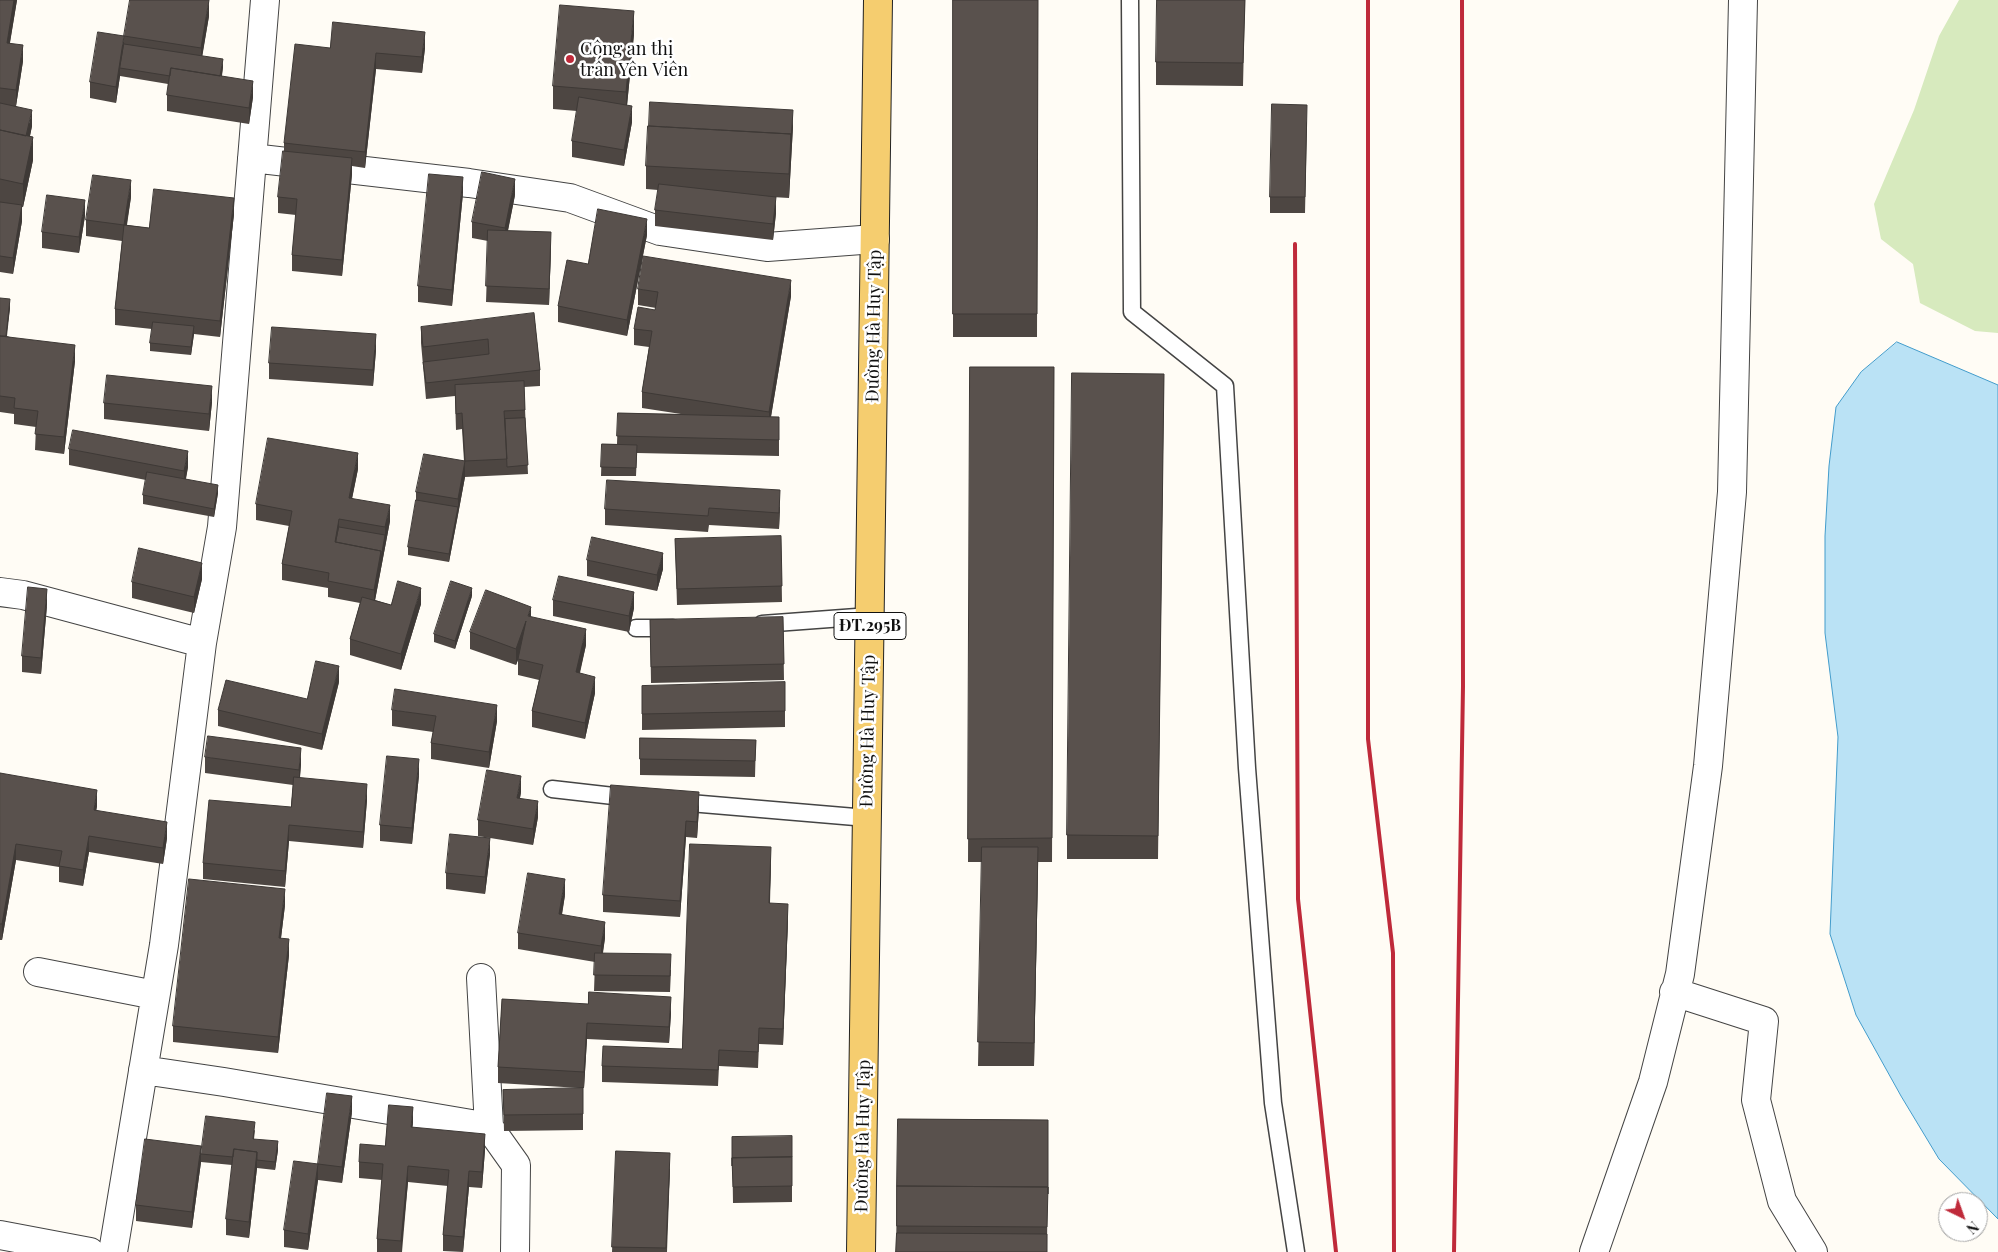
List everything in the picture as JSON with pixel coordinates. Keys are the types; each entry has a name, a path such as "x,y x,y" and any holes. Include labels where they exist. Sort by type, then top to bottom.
{"main road":[{"name":"Đường Hà Huy Tập","path":"861,1252 878,0"}],"street":[{"path":"113,1252 164,945 202,643 222,527 265,0"},
{"path":"1594,1252 1653,1082 1680,974 1708,766 1732,492 1743,0"},
{"path":"252,158 469,183 570,198 660,231 767,247 875,239"},
{"path":"0,592 23,595 202,643"},
{"path":"38,972 155,995"},
{"path":"481,978 489,1127 516,1165 515,1252"},
{"path":"1674,992 1764,1021 1756,1100 1782,1201 1814,1252"},
{"path":"143,1070 489,1127"},
{"path":"0,1235 90,1252"}],"lane":[{"path":"1130,0 1132,312 1225,386 1247,768 1273,1103 1296,1252"},
{"path":"745,625 870,616"},
{"path":"636,628 690,628"},
{"path":"552,790 867,818"}],"green space":[{"path":"1959,0 1998,0 1998,333 1975,331 1920,303 1913,264 1881,239 1874,204 1914,110 1939,36"}],"water":[{"path":"1897,342 1998,385 1998,1219 1988,1209 1988,1192 1971,1192 1939,1159 1901,1096 1856,1015 1830,934 1838,737 1825,633 1825,536 1829,466 1836,407 1861,372"}],"building":[{"path":"0,0 14,0 7,43 23,45 16,90 0,88"},
{"path":"130,0 209,0 201,48 124,36"},
{"path":"953,0 1038,0 1037,314 953,314"},
{"path":"1157,0 1245,0 1243,63 1156,62"},
{"path":"560,5 634,11 626,92 553,86"},
{"path":"333,22 425,32 422,57 376,53 365,152 284,143 295,44 330,48"},
{"path":"98,32 124,36 116,87 90,82"},
{"path":"124,44 223,59 220,76 171,68 170,76 120,68"},
{"path":"171,68 253,81 249,108 167,95"},
{"path":"579,97 632,106 624,150 572,141"},
{"path":"650,102 793,110 791,142 791,134 649,126"},
{"path":"0,103 32,110 26,136 0,130"},
{"path":"1272,104 1307,105 1305,197 1270,197"},
{"path":"648,126 791,134 789,174 646,166"},
{"path":"0,130 33,137 23,184 0,179"},
{"path":"283,151 352,158 342,260 292,255 297,199 278,197"},
{"path":"482,172 515,179 505,228 472,222"},
{"path":"429,174 463,177 452,290 418,286"},
{"path":"93,175 131,180 124,225 86,220"},
{"path":"659,184 776,197 773,224 655,210"},
{"path":"154,189 234,198 220,321 115,309 124,225 149,228"},
{"path":"47,195 85,200 79,237 42,232"},
{"path":"0,202 22,205 13,258 0,256"},
{"path":"598,209 647,219 627,320 558,306 567,260 588,264"},
{"path":"488,230 551,232 549,289 486,286"},
{"path":"643,256 791,280 769,412 642,392 652,331 634,329 638,307 655,310 658,292 638,289"},
{"path":"0,298 10,299 6,336 0,336"},
{"path":"534,313 540,370 426,383 423,362 489,354 488,339 423,347 421,327"},
{"path":"153,322 194,326 191,347 150,343"},
{"path":"272,327 376,334 373,370 269,363"},
{"path":"0,336 75,345 64,437 35,434 38,411 14,408 15,398 0,396"},
{"path":"970,367 1054,367 1052,838 968,839"},
{"path":"1072,373 1164,374 1158,836 1067,835"},
{"path":"107,375 212,386 209,414 104,403"},
{"path":"524,381 525,410 504,411 507,459 465,461 462,413 456,414 455,385"},
{"path":"618,413 779,417 779,440 617,436"},
{"path":"525,418 528,465 507,467 505,419"},
{"path":"73,430 188,451 184,471 69,449"},
{"path":"268,438 358,453 349,498 390,505 385,527 339,519 335,542 381,551 374,590 328,581 329,573 282,564 292,511 256,504"},
{"path":"602,444 637,445 636,468 601,467"},
{"path":"424,454 465,461 458,499 416,492"},
{"path":"147,472 218,485 214,509 143,495"},
{"path":"607,480 780,490 779,513 709,508 708,516 605,509"},
{"path":"416,500 458,507 449,554 408,547"},
{"path":"339,527 385,535 381,558 381,551 336,542"},
{"path":"781,536 782,586 677,589 675,539"},
{"path":"592,537 663,553 657,575 587,560"},
{"path":"139,548 202,563 194,597 132,582"},
{"path":"559,576 634,592 629,616 553,600"},
{"path":"398,581 421,588 401,654 350,639 362,597 391,605"},
{"path":"451,581 472,588 455,641 434,634"},
{"path":"28,587 47,589 41,658 22,656"},
{"path":"486,590 531,607 528,616 586,629 576,672 595,677 585,723 532,711 543,665 518,659 526,621 516,649 470,632"},
{"path":"783,617 784,664 651,667 650,620"},
{"path":"316,661 339,666 322,734 218,710 226,680 307,699"},
{"path":"785,682 785,711 642,714 642,686"},
{"path":"395,689 497,705 489,752 431,743 436,716 392,710"},
{"path":"208,736 301,748 299,770 205,757"},
{"path":"640,738 756,740 755,761 640,759"},
{"path":"387,756 419,759 412,828 380,825"},
{"path":"487,770 521,776 517,798 538,801 533,829 478,820"},
{"path":"0,773 97,790 94,810 167,822 163,848 89,836 83,870 59,866 62,851 16,844 2,924 0,924"},
{"path":"294,777 367,784 363,832 289,825 285,871 203,863 209,800 291,807"},
{"path":"611,785 699,792 697,822 686,821 680,901 603,895"},
{"path":"450,834 490,838 485,877 446,873"},
{"path":"690,844 771,847 769,903 788,904 783,1029 759,1028 758,1052 719,1050 718,1070 602,1066 603,1046 682,1049"},
{"path":"982,847 1038,847 1034,1043 978,1042"},
{"path":"528,873 565,879 559,914 605,922 601,946 518,933"},
{"path":"189,879 285,889 279,938 289,939 278,1037 173,1026"},
{"path":"595,953 671,954 670,976 594,975"},
{"path":"589,992 671,997 669,1027 587,1023 584,1072 498,1067 502,999 588,1004"},
{"path":"583,1088 583,1114 504,1115 503,1090"},
{"path":"327,1093 352,1096 342,1167 318,1164"},
{"path":"389,1105 413,1107 411,1127 485,1134 482,1172 469,1171 463,1237 443,1235 449,1170 408,1166 401,1241 377,1239 383,1164 359,1162 360,1144 385,1146"},
{"path":"206,1116 255,1122 253,1139 278,1141 275,1162 257,1160 257,1152 234,1149 233,1157 201,1154"},
{"path":"898,1119 1048,1120 1048,1187 897,1186"},
{"path":"792,1136 792,1157 732,1158 732,1137"},
{"path":"145,1139 201,1146 192,1212 136,1205"},
{"path":"234,1149 257,1152 249,1222 226,1219"},
{"path":"616,1151 670,1153 666,1248 612,1247"},
{"path":"792,1157 792,1186 733,1187 732,1158"},
{"path":"294,1161 318,1164 308,1234 284,1230"},
{"path":"897,1186 1048,1187 1047,1227 897,1226"},
{"path":"897,1233 1047,1234 1047,1252 896,1252"}],"railway":[{"path":"1368,0 1368,739 1393,953 1394,1252"},
{"path":"1454,1252 1463,686 1462,0"},
{"path":"1295,244 1298,899 1336,1252"}],"place":[{"name":"Công an thị trấn Yên Viên","path":"570,59"}]}
